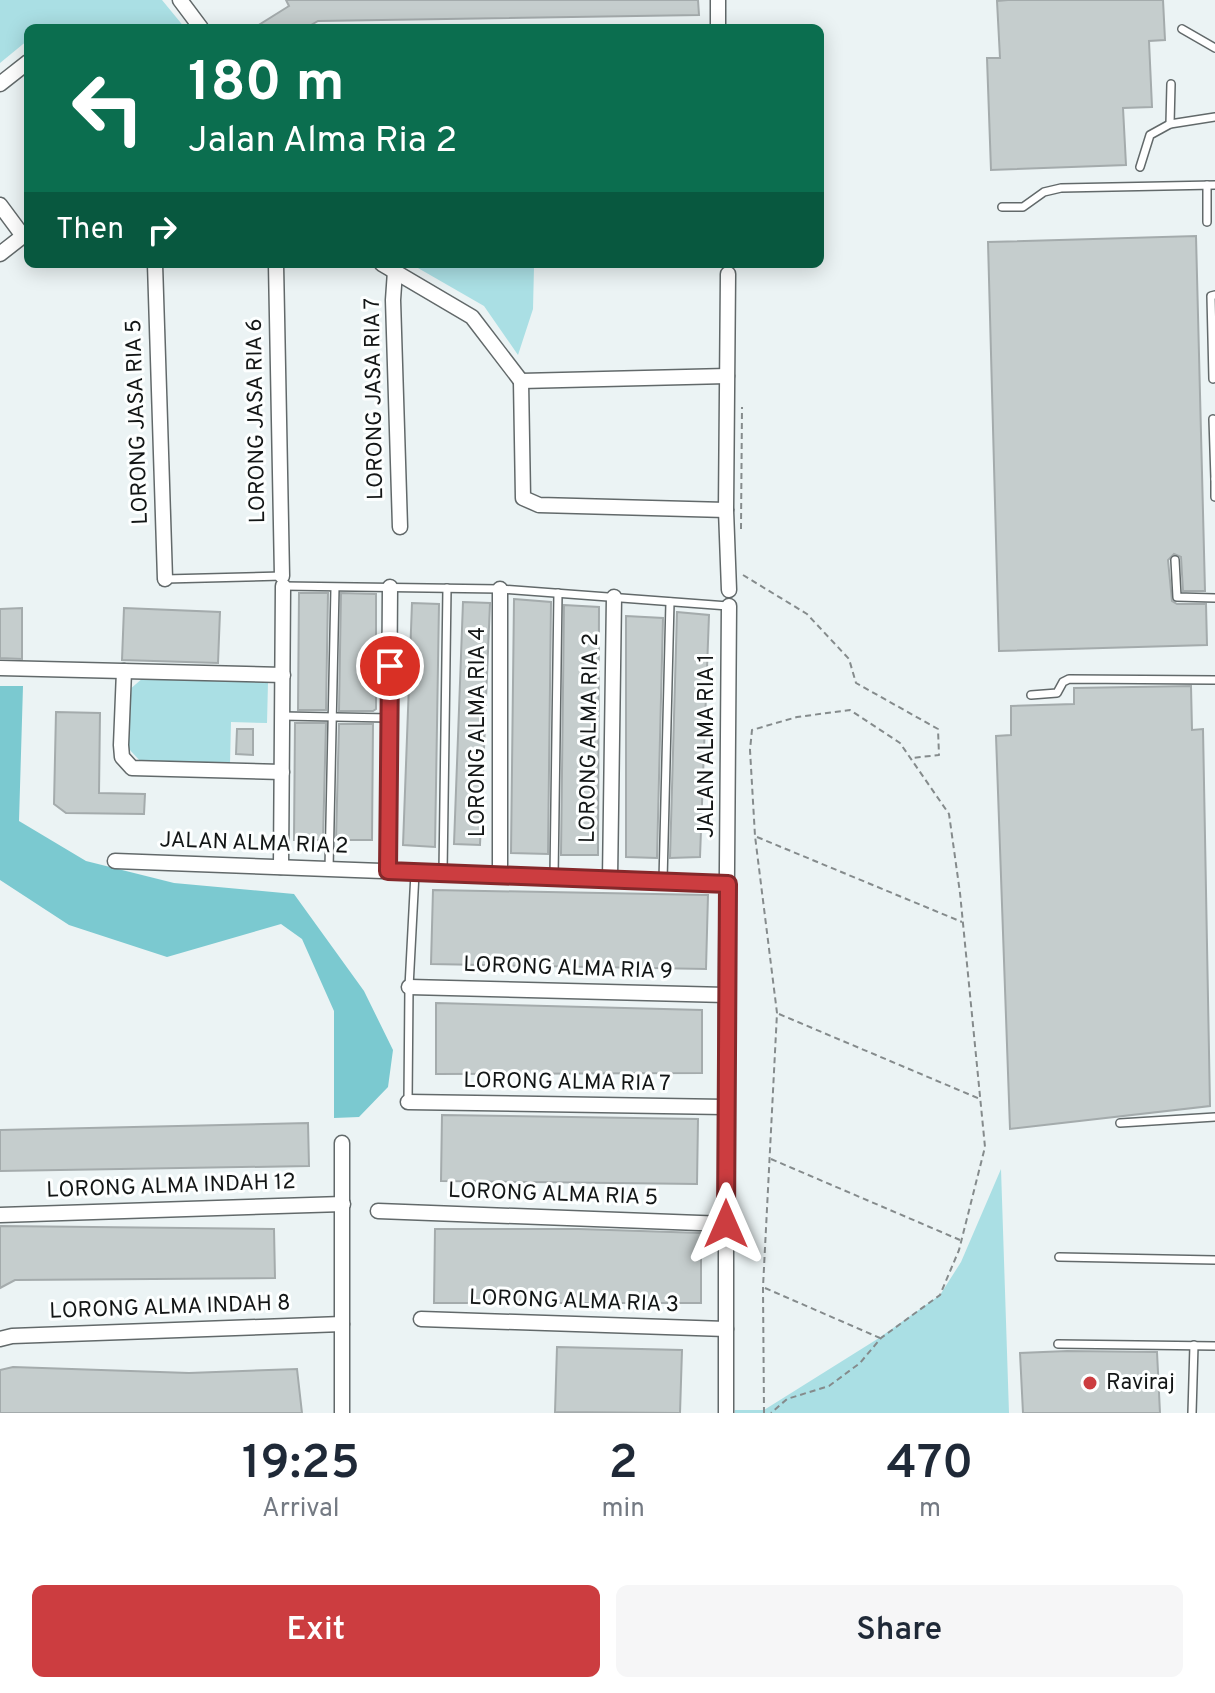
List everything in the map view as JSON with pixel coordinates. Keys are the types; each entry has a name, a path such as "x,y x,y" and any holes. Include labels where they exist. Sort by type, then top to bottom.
{"street":[{"path":"718,0 718,24"},
{"path":"182,1 198,24"},
{"path":"0,84 24,65"},
{"path":"0,205 23,236 0,254"},
{"name":"LORONG JASA RIA 5","path":"155,268 165,579"},
{"name":"LORONG JASA RIA 6","path":"276,268 283,675 281,867"},
{"path":"389,268 472,317 521,381 523,498 539,505 726,510"},
{"name":"LORONG JASA RIA 7","path":"389,268 393,300 400,527"},
{"path":"728,274 726,510 729,590"},
{"path":"521,381 727,376"},
{"path":"388,871 390,587"},
{"name":"LORONG ALMA RIA 4","path":"500,589 500,875"},
{"name":"LORONG ALMA RIA 2","path":"610,879 614,597"},
{"name":"JALAN ALMA RIA 1","path":"726,1413 729,606"},
{"path":"0,668 283,675"},
{"path":"124,671 121,745 122,757 132,768 282,772"},
{"name":"JALAN ALMA RIA 2","path":"115,861 728,884"},
{"name":"LORONG ALMA RIA 9","path":"409,987 726,995"},
{"name":"LORONG ALMA RIA 7","path":"408,1102 725,1107"},
{"path":"342,1143 342,1413"},
{"name":"LORONG ALMA INDAH 12","path":"0,1215 343,1204"},
{"name":"LORONG ALMA RIA 5","path":"378,1211 726,1224"},
{"name":"LORONG ALMA RIA 3","path":"421,1319 726,1329"},
{"name":"LORONG ALMA INDAH 8","path":"0,1339 12,1336 342,1324"}],"lane":[{"path":"1182,29 1215,48"},
{"path":"1170,124 1171,84"},
{"path":"1140,167 1150,135 1170,124 1215,117"},
{"path":"1002,207 1023,207 1044,192 1061,188 1211,185 1207,222"},
{"path":"1213,379 1211,296 1215,295"},
{"path":"1213,419 1215,497"},
{"path":"1175,560 1177,597 1215,598"},
{"path":"165,579 282,581 335,588 500,589 729,606"},
{"path":"329,869 335,588"},
{"path":"443,873 447,588"},
{"path":"554,877 558,593"},
{"path":"663,881 670,602"},
{"path":"1031,695 1057,693 1063,682 1069,679 1215,680"},
{"path":"282,716 390,718"},
{"path":"408,1102 409,987 415,872"},
{"path":"1120,1123 1215,1117"},
{"path":"1059,1257 1215,1260"},
{"path":"1058,1344 1215,1346"},
{"path":"1192,1413 1194,1345"}],"path":[{"path":"741,527 742,403"},
{"path":"741,574 807,614 849,659 856,683 938,729 939,755 910,758"},
{"path":"764,1413 763,1287 777,1013 755,836 750,750 752,730 797,717 850,710 900,743 949,814 985,1147 961,1241 940,1295 881,1338 860,1363 829,1386 787,1399 771,1413"},
{"path":"755,836 963,922"},
{"path":"777,1013 981,1100"},
{"path":"771,1159 961,1241"},
{"path":"763,1287 881,1338"}],"shaded area":[{"path":"0,0 162,0 182,24 24,24 24,43 0,63"},
{"path":"418,268 534,268 533,309 518,355 484,306"},
{"path":"143,678 268,682 267,723 231,722 230,764 141,762 129,749 129,690"},
{"path":"0,686 23,686 19,821 86,861 174,883 294,894 364,991 393,1050 388,1087 359,1117 334,1118 334,1011 302,939 281,924 167,957 69,925 0,880"},
{"path":"1001,1169 1009,1413 735,1413 735,1410 764,1410 879,1338 940,1295 961,1262"}],"building":[{"path":"286,0 698,0 699,15 260,24 289,6"},
{"path":"1163,0 1165,40 1149,41 1152,107 1123,108 1126,165 991,170 987,58 1000,58 997,1"},
{"path":"1196,236 1205,591 1183,591 1181,557 1174,554 1168,560 1172,601 1177,604 1206,604 1207,645 999,651 988,242"},
{"path":"299,593 328,593 326,710 298,710"},
{"path":"341,593 376,594 376,709 373,711 339,711"},
{"path":"514,599 551,602 548,854 511,853"},
{"path":"463,602 490,603 480,845 454,844"},
{"path":"412,603 439,604 435,847 403,845"},
{"path":"564,605 599,607 598,855 561,855"},
{"path":"22,608 22,659 0,658 0,609"},
{"path":"124,608 220,612 218,663 122,660"},
{"path":"677,612 709,615 700,857 670,858"},
{"path":"626,616 663,618 657,858 626,857"},
{"path":"1191,686 1192,730 1203,729 1210,1106 1010,1129 996,736 1011,735 1011,706 1074,704 1074,688"},
{"path":"56,712 100,713 99,793 145,794 144,814 66,813 54,804"},
{"path":"295,723 326,723 323,840 294,840"},
{"path":"339,724 373,724 372,840 336,840"},
{"path":"237,729 253,729 253,755 236,754"},
{"path":"433,890 708,895 706,969 431,964"},
{"path":"436,1003 702,1010 702,1073 436,1074"},
{"path":"442,1115 698,1119 697,1184 441,1181"},
{"path":"308,1123 309,1166 0,1171 0,1130"},
{"path":"0,1226 274,1229 275,1278 15,1280 0,1288"},
{"path":"435,1229 701,1233 701,1303 434,1303"},
{"path":"557,1347 682,1350 680,1413 555,1412"},
{"name":"Raviraj","path":"1157,1352 1160,1413 1023,1413 1020,1353"},
{"path":"13,1367 189,1373 297,1369 302,1413 0,1413 0,1370"}],"place":[{"name":"Raviraj","path":"1090,1383"}],"route":[{"path":"390,666 388,871 728,884 726,1224"}]}
